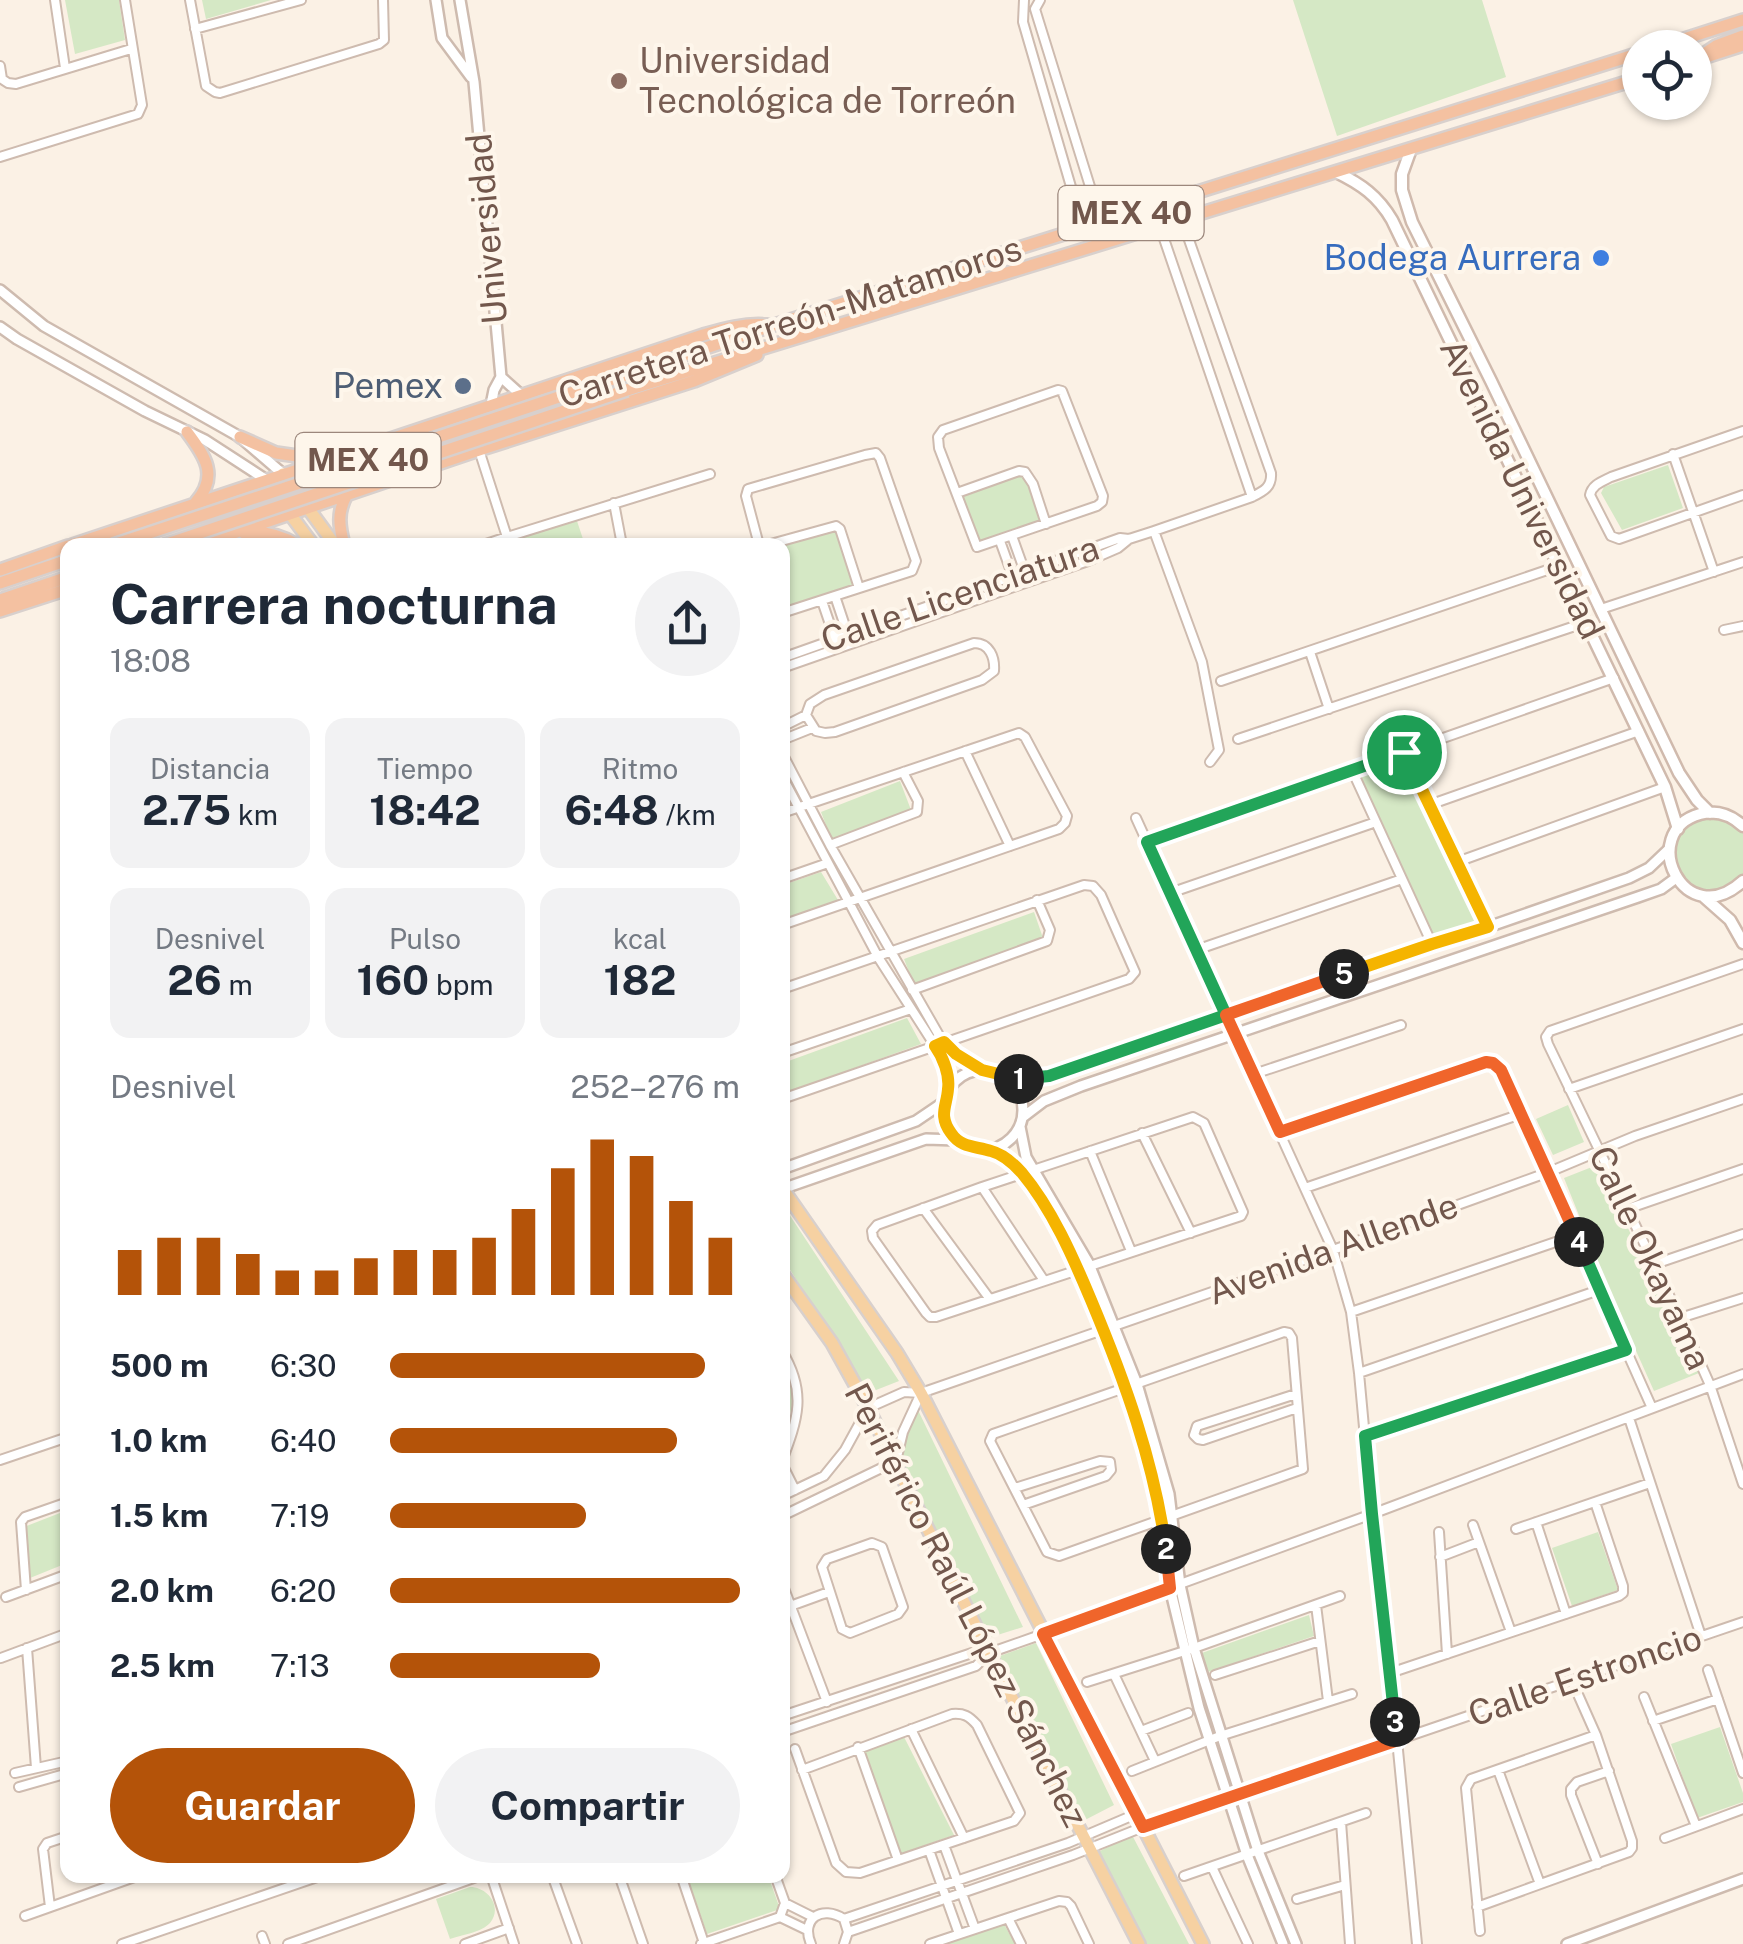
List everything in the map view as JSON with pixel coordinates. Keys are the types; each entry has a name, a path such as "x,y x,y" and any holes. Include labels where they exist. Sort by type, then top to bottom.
{"highway":[{"path":"1712,30 1743,20"},
{"path":"1712,49 1743,36"},
{"path":"1712,55 1743,45"},
{"name":"Carretera Torreón-Matamoros","path":"135,538 774,325 1622,59"},
{"name":"MEX 40","path":"185,538 794,337 1622,84"},
{"path":"93,538 727,328 774,325"},
{"path":"218,538 694,381 794,337"},
{"path":"187,432 201,450 208,474 205,493 196,502"},
{"path":"240,437 276,453 327,459"},
{"path":"327,459 328,482 336,491 347,494"},
{"path":"343,538 339,519 347,494"},
{"path":"196,502 214,502 226,509 232,522 230,534"},
{"path":"230,534 254,532 284,538"},
{"path":"0,570 60,549"},
{"path":"0,583 60,563"},
{"path":"0,600 60,580"},
{"path":"0,611 60,592"}],"main road":[{"name":"Avenida Universidad","path":"1411,149 1402,174 1402,190 1412,222 1679,772 1710,812"},
{"name":"Avenida Universidad","path":"1336,172 1354,180 1378,200 1392,220 1666,787 1678,829"},
{"path":"1422,284 1439,276"},
{"path":"283,474 330,538"},
{"path":"265,480 307,538"},
{"path":"1742,825 1727,815 1710,812 1692,817 1678,829 1670,848 1670,864 1676,878 1688,890 1703,897 1730,920 1743,943"},
{"path":"1703,897 1719,896 1743,882"},
{"name":"Periférico Raúl López Sánchez","path":"790,1200 921,1392 1203,1944"},
{"path":"790,1210 798,1212"},
{"name":"Periférico Raúl López Sánchez","path":"790,1284 832,1344 896,1461 1138,1944"}],"street":[{"path":"55,0 65,68"},
{"path":"0,158 138,114 142,105 125,0"},
{"path":"190,0 206,86 220,93 379,44 385,34 383,0"},
{"path":"195,29 301,0"},
{"name":"Universidad","path":"436,0 442,38 474,82"},
{"name":"Universidad","path":"460,0 474,82 501,376 491,405"},
{"path":"1024,0 1023,22 1083,228"},
{"path":"1040,0 1035,9 1101,222"},
{"path":"0,66 2,79 16,84 131,49"},
{"path":"1129,539 1252,496 1267,489 1272,480 1182,220"},
{"path":"1160,227 1252,496"},
{"path":"0,290 44,326 240,437 283,474"},
{"path":"0,327 238,460 265,480"},
{"path":"1209,370 1232,362"},
{"name":"Universidad","path":"501,376 521,395"},
{"path":"1060,390 1103,500 1097,506 1046,524 976,548 939,448 938,437 943,430 1060,390"},
{"path":"1743,431 1610,477 1597,484 1590,495 1612,536 1619,539 1743,495"},
{"path":"479,450 508,537"},
{"path":"757,538 746,496 748,490 876,454 880,458 915,566 912,571 790,611"},
{"path":"1674,454 1714,572"},
{"path":"956,492 1025,472 1046,524"},
{"path":"505,538 710,474"},
{"path":"614,504 621,538"},
{"path":"790,539 836,526 859,588"},
{"path":"1154,531 1207,682 1218,750 1210,762"},
{"path":"1012,536 1029,582"},
{"name":"Calle Licenciatura","path":"849,639 1012,576 1120,538 1129,539"},
{"name":"Calle Licenciatura","path":"790,656 1029,582 1106,554 1129,539"},
{"path":"1000,541 1015,586"},
{"path":"1601,609 1743,562"},
{"path":"1221,681 1560,566"},
{"path":"835,596 849,639"},
{"path":"822,601 836,643"},
{"path":"1238,739 1586,622"},
{"path":"1724,630 1743,626"},
{"name":"Calle Licenciatura","path":"790,664 836,643"},
{"path":"790,723 806,715 810,704 824,694 974,643 983,644 991,653 994,672 982,680 835,732 812,728 806,715"},
{"path":"1310,652 1328,709"},
{"path":"1147,842 1614,678"},
{"path":"790,737 812,728"},
{"path":"1429,806 1639,731"},
{"path":"790,810 1022,734 1067,816 1059,829 790,921"},
{"path":"965,751 1010,846"},
{"path":"1404,752 1488,927"},
{"path":"1352,770 1432,944"},
{"path":"830,846 917,812 918,801 904,772"},
{"path":"790,773 828,864 911,1009 939,1044 982,1070 1030,1080 1628,878 1650,868 1670,848"},
{"path":"790,787 830,846 939,1044 948,1090 945,1122 957,1140"},
{"path":"1457,862 1666,787"},
{"path":"1136,818 1333,1250 1351,1312 1417,1944"},
{"path":"1170,893 1376,822"},
{"path":"790,876 828,864"},
{"path":"790,1187 926,1138 957,1140 974,1149 1004,1144 1052,1096 1661,889 1676,878"},
{"path":"1196,950 1402,880"},
{"path":"790,986 1084,886 1097,890 1134,968 1134,976 790,1095"},
{"path":"912,990 1046,941 1050,930 1037,900"},
{"name":"Calle Okayama","path":"1743,964 1550,1031 1546,1036 1710,1385 1743,1484"},
{"path":"790,1049 911,1009"},
{"path":"1254,1074 1400,1025"},
{"path":"1569,1088 1743,1029"},
{"path":"1280,1132 1486,1062 1493,1063 1501,1070 1549,1172 1652,1408"},
{"path":"948,1090 962,1076 982,1070"},
{"path":"1008,1078 1023,1102 1022,1146 1028,1172 1078,1268 1126,1388 1154,1478 1209,1740 1246,1855 1283,1944"},
{"name":"Avenida Allende","path":"868,1408 904,1392 921,1392 1333,1250 1743,1099"},
{"path":"790,1166 916,1121 944,1102"},
{"path":"1305,1188 1521,1114"},
{"path":"1193,1117 1204,1123 1243,1212 1241,1216 936,1317 926,1314 872,1234 877,1225 1090,1151 1193,1117"},
{"path":"1142,1134 1191,1233"},
{"path":"988,1149 1028,1172 1063,1217 1089,1264 1137,1384 1164,1474 1172,1516 1175,1586"},
{"path":"1090,1151 1131,1251"},
{"path":"1627,1208 1743,1168"},
{"path":"982,1187 1043,1280"},
{"path":"923,1208 989,1298"},
{"path":"1655,1264 1743,1234"},
{"path":"1351,1312 1576,1235"},
{"path":"1359,1374 1599,1290"},
{"path":"1680,1318 1743,1298"},
{"path":"1289,1333 1303,1469 1053,1556 1047,1552 990,1441 992,1434 1126,1388 1289,1333"},
{"path":"1365,1436 1626,1350"},
{"path":"790,1364 799,1394 790,1436"},
{"path":"790,1729 976,1666 990,1653 1743,1374"},
{"path":"790,1512 896,1461 902,1432 921,1392"},
{"path":"1296,1394 1197,1426 1194,1435 1204,1440 1298,1408"},
{"path":"790,1492 824,1476 845,1450 868,1408"},
{"path":"1628,1418 1700,1636"},
{"path":"0,1460 60,1440"},
{"path":"1014,1488 1108,1460 1111,1470 1106,1476 1024,1504"},
{"path":"824,1476 834,1492"},
{"path":"790,1479 795,1490"},
{"path":"1516,1529 1650,1483"},
{"path":"1390,1673 1619,1596 1623,1586 1595,1502"},
{"path":"26,1590 22,1519 60,1505"},
{"path":"1536,1522 1566,1614"},
{"path":"1473,1526 1511,1632"},
{"path":"1439,1532 1447,1654"},
{"path":"1440,1557 1479,1542"},
{"path":"877,1544 882,1547 903,1607 898,1614 845,1632 829,1592 823,1562 877,1544"},
{"path":"6,1597 60,1577"},
{"path":"790,1606 829,1592"},
{"path":"1087,1682 1340,1596"},
{"path":"1316,1606 1328,1701"},
{"path":"790,1614 827,1702"},
{"name":"Calle Estroncio","path":"1087,1843 1743,1622"},
{"path":"1,1658 60,1636"},
{"path":"1215,1675 1320,1641"},
{"path":"28,1648 36,1768"},
{"path":"790,1714 980,1650 990,1653"},
{"path":"1189,1650 1258,1851 1296,1944"},
{"path":"1708,1670 1743,1773"},
{"path":"1114,1674 1155,1760"},
{"path":"1477,1907 1632,1848 1609,1770 1572,1681"},
{"path":"1132,1771 1220,1736 1352,1694"},
{"path":"1644,1697 1696,1826"},
{"path":"1653,1720 1718,1699"},
{"path":"1141,1731 1188,1713"},
{"path":"795,1749 802,1770 836,1863 853,1873 1014,1821 1019,1816 1019,1808 977,1725 968,1716 952,1714 802,1770"},
{"path":"911,1729 964,1838"},
{"path":"1480,1930 1466,1788 1472,1779 1596,1735"},
{"path":"858,1748 898,1860"},
{"path":"15,1773 60,1762"},
{"path":"1498,1770 1540,1884"},
{"path":"1598,1864 1571,1789 1576,1782 1609,1770"},
{"path":"18,1786 60,1775"},
{"path":"1665,1838 1743,1809"},
{"path":"1184,1876 1366,1813"},
{"path":"848,1932 962,1893 1087,1843 1136,1814"},
{"path":"1340,1822 1350,1944"},
{"path":"50,1907 43,1849 47,1843 60,1839"},
{"path":"844,1919 957,1880 1087,1843"},
{"path":"944,1845 976,1929"},
{"path":"929,1850 959,1934"},
{"path":"1212,1867 1248,1944"},
{"path":"1567,1944 1587,1940 1743,1879"},
{"path":"25,1916 118,1883"},
{"path":"122,1944 300,1883"},
{"path":"288,1944 460,1883"},
{"path":"494,1883 514,1944"},
{"path":"555,1883 577,1944"},
{"path":"622,1883 643,1944"},
{"path":"683,1883 702,1944 780,1917 807,1930"},
{"path":"778,1883 785,1902 780,1917"},
{"path":"1296,1899 1345,1884"},
{"path":"930,1944 1059,1901 1072,1906 1089,1944"},
{"path":"785,1902 814,1918"},
{"path":"811,1944 807,1930 814,1918 832,1912 844,1919 848,1932 844,1944"},
{"path":"1008,1918 1021,1944"},
{"path":"465,1944 509,1928"}],"green space":[{"path":"65,0 119,0 125,40 75,54"},
{"path":"202,0 271,0 206,19"},
{"path":"1293,0 1482,0 1506,77 1337,136"},
{"path":"1668,465 1683,508 1622,530 1601,493 1604,487"},
{"path":"1024,473 1045,523 978,546 959,494"},
{"path":"577,521 583,538 520,538"},
{"path":"836,529 855,586 790,606 790,543"},
{"path":"1402,755 1484,925 1432,938 1358,771"},
{"path":"900,781 911,810 832,841 821,812"},
{"path":"1707,817 1727,820 1743,833 1743,876 1724,889 1706,891 1691,885 1674,858 1676,842 1686,827"},
{"path":"821,872 838,900 790,917 790,883"},
{"path":"1034,912 1043,938 914,985 904,959"},
{"path":"907,1018 921,1044 790,1091 790,1060"},
{"path":"1568,1105 1584,1142 1553,1155 1536,1119"},
{"path":"1597,1165 1699,1373 1654,1391 1564,1178"},
{"path":"790,1216 899,1381 866,1394 790,1269"},
{"path":"916,1406 1023,1627 988,1638 899,1462"},
{"path":"60,1513 60,1566 30,1578 24,1527"},
{"path":"1598,1532 1618,1590 1572,1606 1552,1548"},
{"path":"1309,1615 1314,1636 1205,1673 1199,1654"},
{"path":"1036,1643 1114,1805 1083,1821 997,1657"},
{"path":"1720,1727 1743,1802 1697,1818 1671,1744"},
{"path":"904,1737 954,1835 900,1854 864,1752"},
{"path":"1132,1835 1189,1944 1146,1944 1098,1852"},
{"path":"689,1883 771,1883 780,1909 707,1934"},
{"path":"470,1887 483,1890 492,1899 494,1917 482,1929 450,1939 436,1899"},
{"path":"994,1925 1005,1926 1015,1944 943,1944"}],"place":[{"name":"Universidad Tecnológica de Torreón","path":"619,81"},
{"name":"Bodega Aurrera","path":"1601,258"},
{"name":"Pemex","path":"463,386"}],"route":[{"path":"1404,752 1147,842 1226,1015 1030,1080 982,1070 944,1042 935,1046 945,1066 948,1090 944,1116 952,1135 974,1149 998,1154 1023,1174 1078,1268 1126,1388 1154,1478 1170,1588 1043,1634 1143,1827 1398,1740 1365,1436 1626,1350 1549,1172 1497,1065 1486,1062 1280,1132 1226,1015 1488,927 1404,752"}]}
